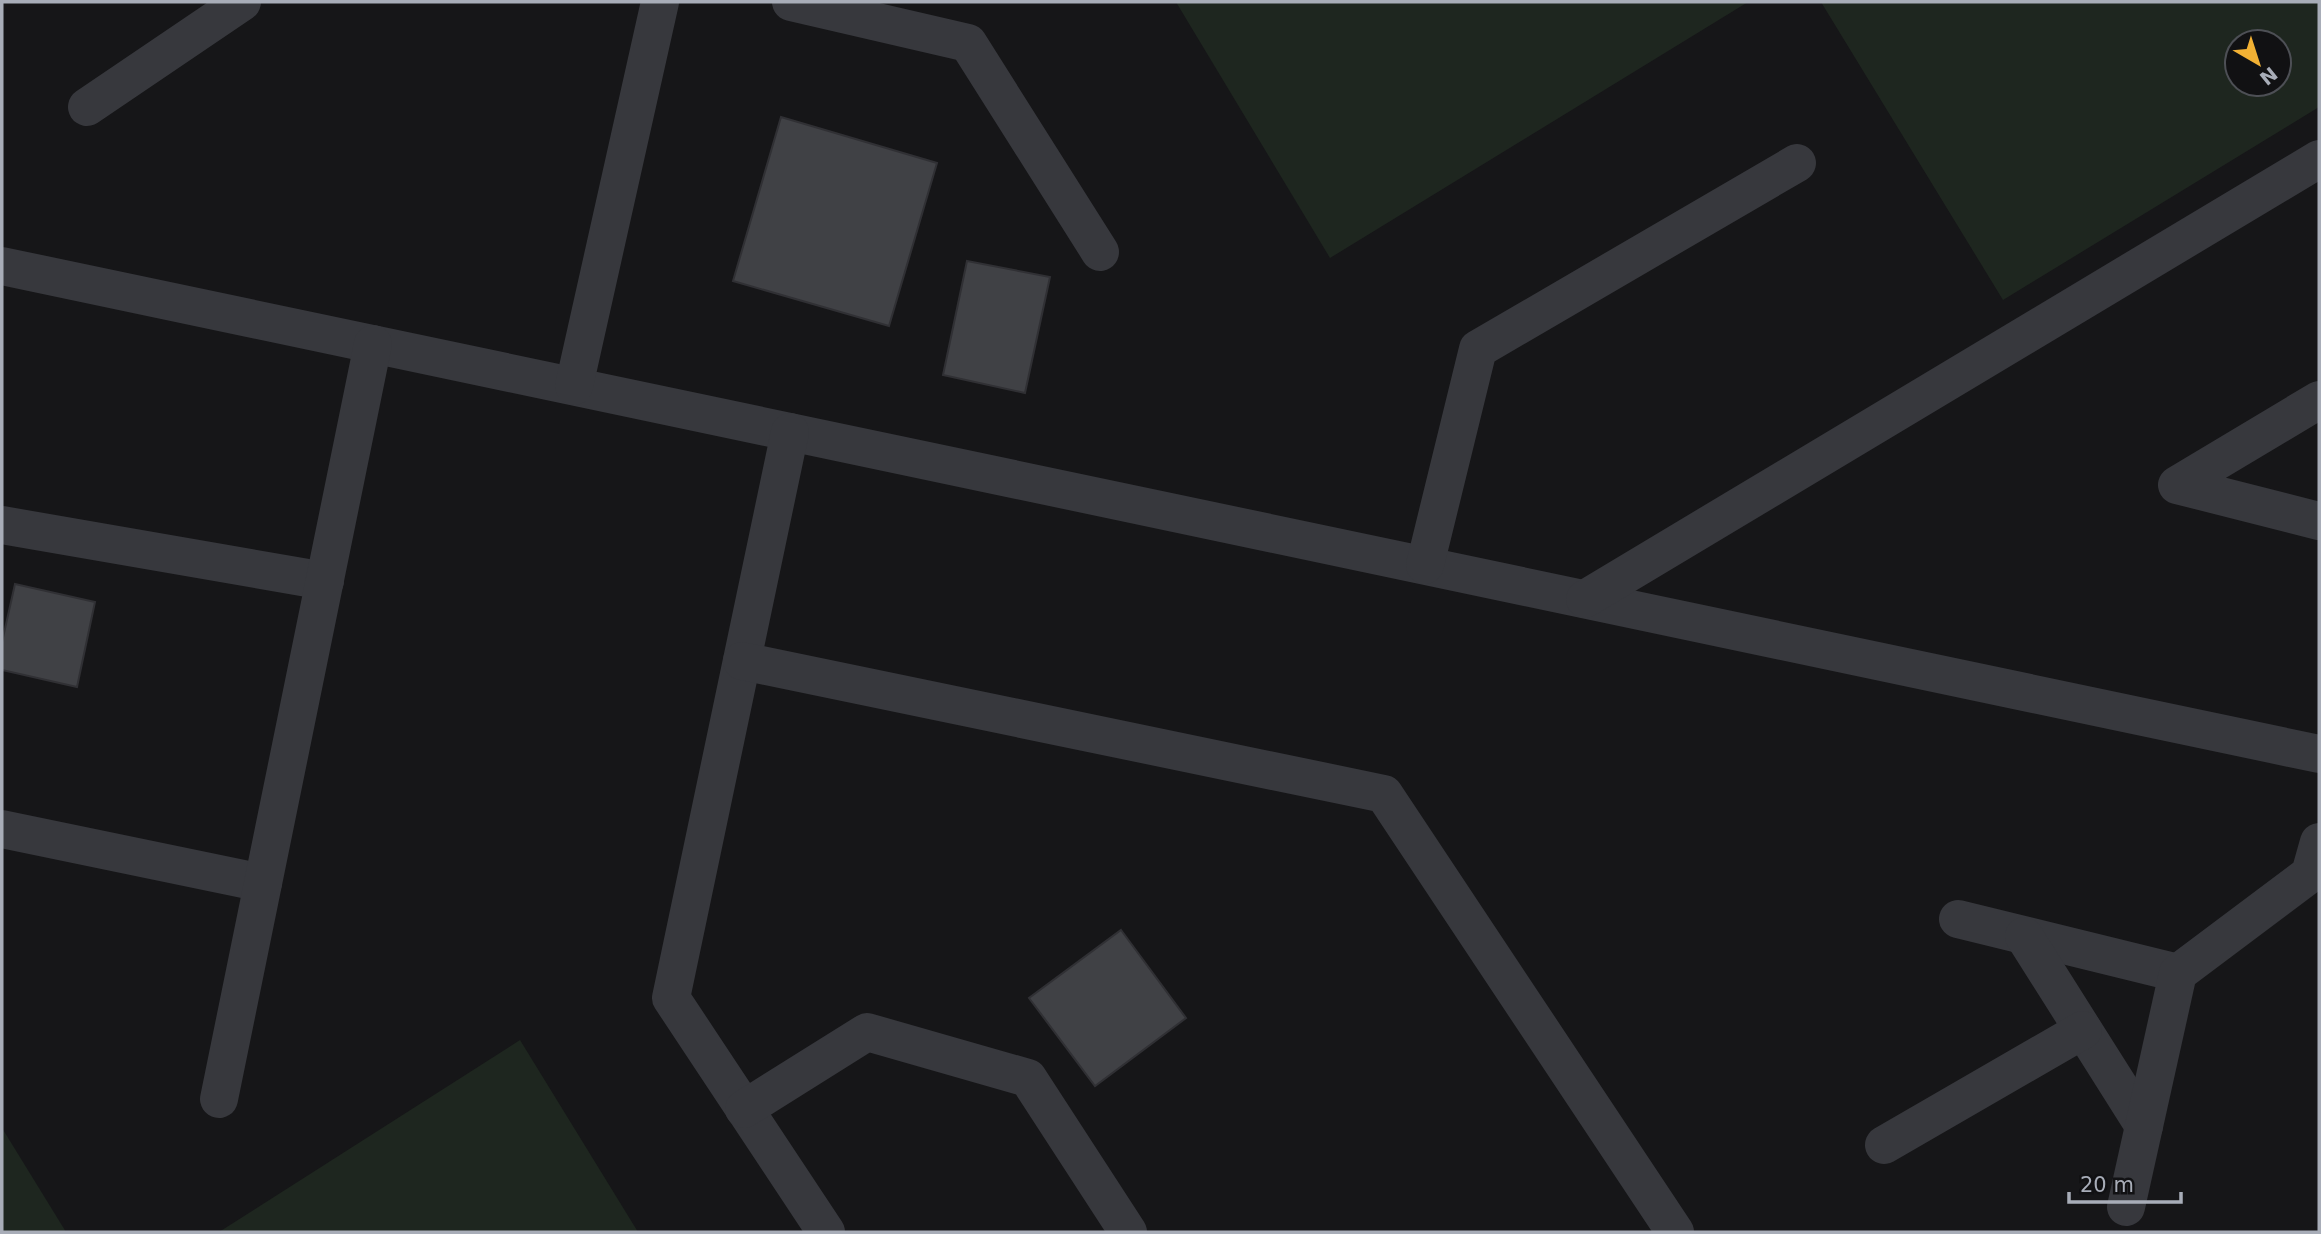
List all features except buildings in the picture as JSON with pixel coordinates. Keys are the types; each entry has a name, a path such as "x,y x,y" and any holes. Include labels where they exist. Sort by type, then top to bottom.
{"street":[{"path":"87,107 242,2"},
{"path":"574,386 660,2"},
{"path":"791,2 968,43 1100,251"},
{"path":"1585,599 2319,159"},
{"path":"1425,565 1478,349 1797,163"},
{"path":"2,266 2319,754"},
{"path":"219,1100 373,344"},
{"path":"2319,400 2177,485 2319,521"},
{"path":"790,432 671,998 826,1232"},
{"path":"2,525 325,581"},
{"path":"741,661 1384,794 1675,1232"},
{"path":"2,829 263,883"},
{"path":"2126,1207 2178,973 2316,864"},
{"path":"1958,919 2178,973"},
{"path":"2024,936 2144,1126"},
{"path":"1884,1145 2083,1030"},
{"path":"744,1109 867,1032 1028,1078 1128,1232"}],"shaded area":[{"path":"1176,2 1748,2 1330,258"},
{"path":"1821,2 2319,2 2319,107 2003,300"},
{"path":"520,1040 638,1232 219,1232"},
{"path":"2,1128 66,1232 2,1232"}]}
